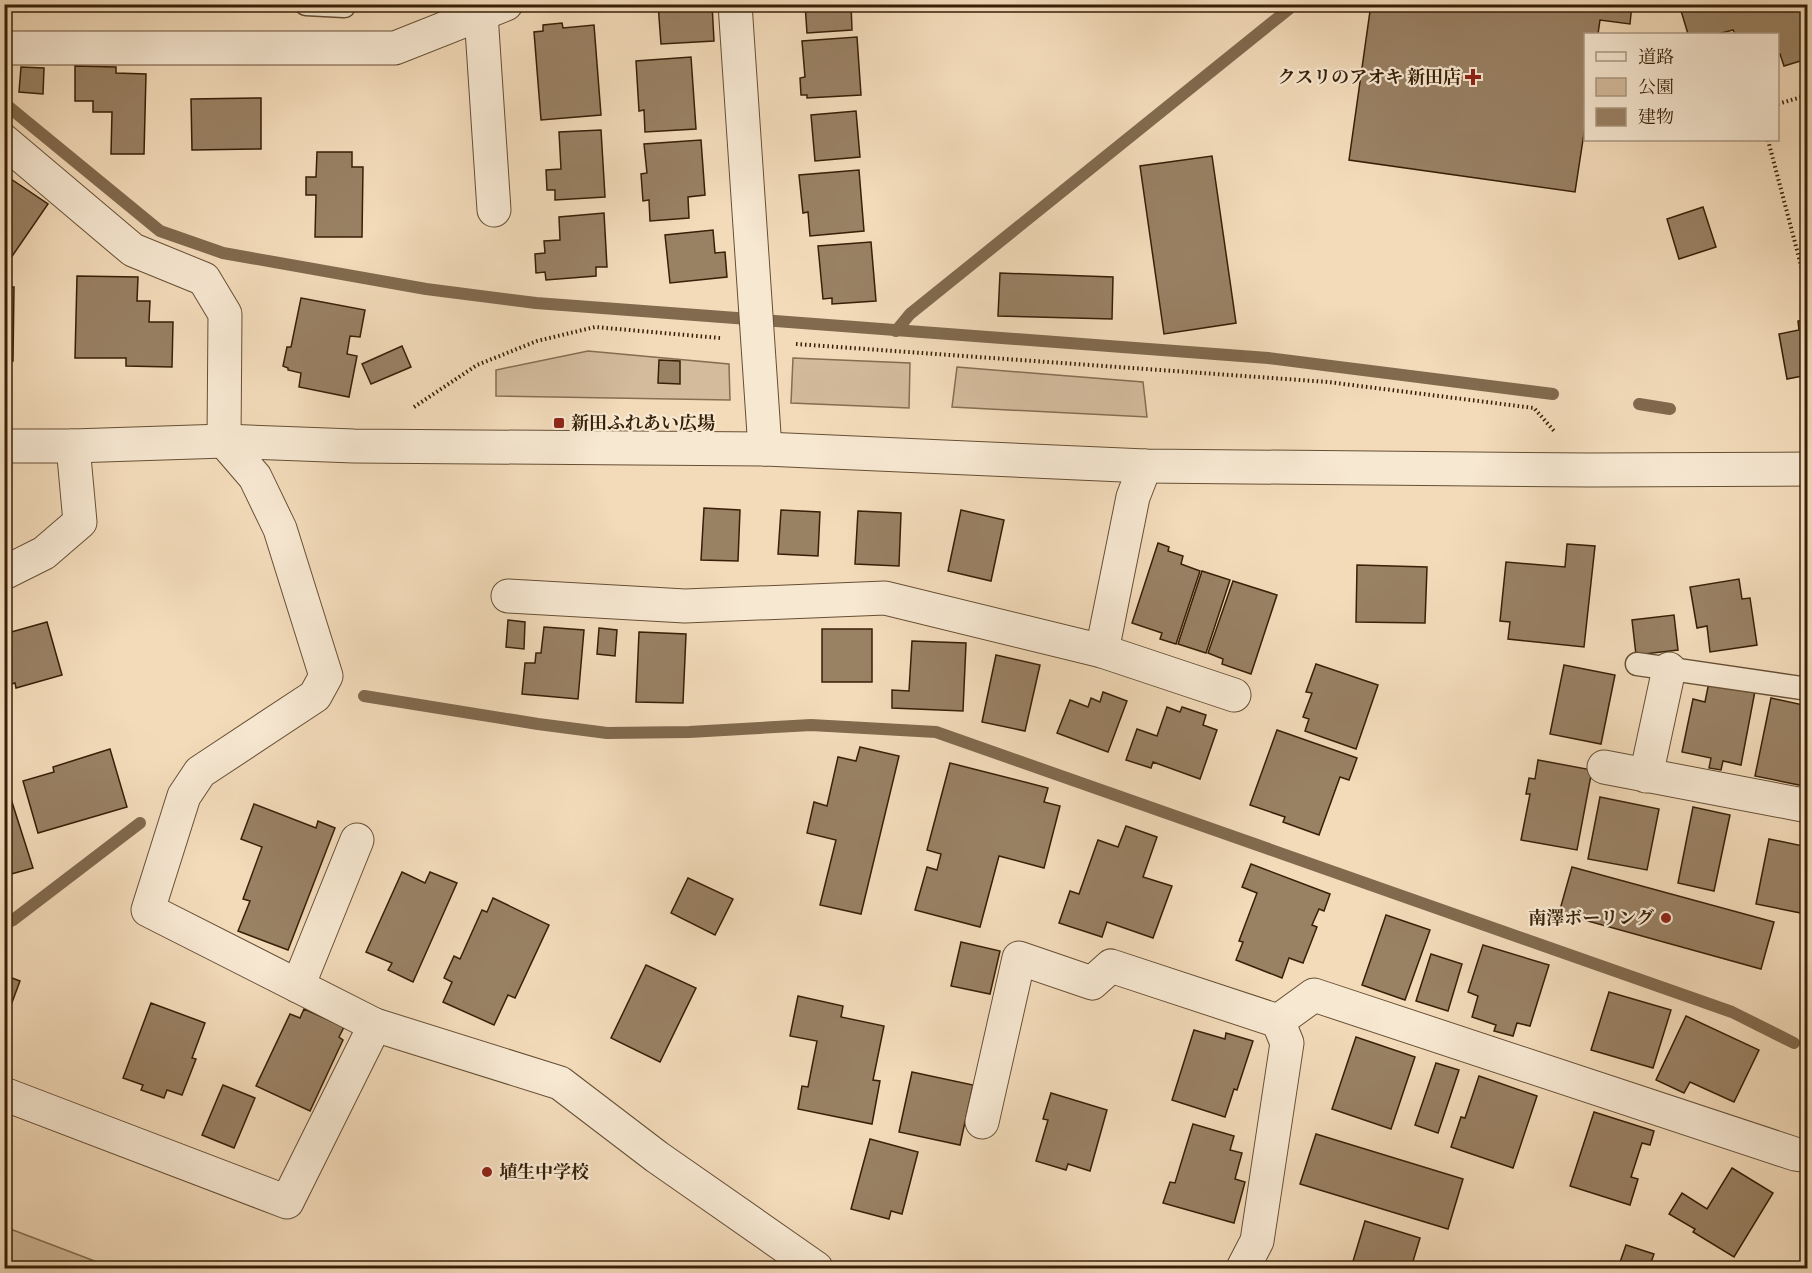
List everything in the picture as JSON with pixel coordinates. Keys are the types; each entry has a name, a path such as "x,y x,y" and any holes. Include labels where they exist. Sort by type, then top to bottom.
{"street":[{"path":"735,4 765,449"},
{"path":"4,48 395,48 494,9 494,210"},
{"path":"4,141 133,250 204,279 225,314 224,441 255,477 280,530 326,676 315,696 200,772 184,796 148,910 375,1025 560,1083 657,1157 816,1269"},
{"path":"4,446 224,441 354,446 765,449 1145,466 1590,470 1808,469"},
{"path":"4,573 44,553 80,522 73,446"},
{"path":"1102,651 1133,497 1145,466"},
{"path":"508,596 685,606 885,598 1102,651 1234,695"},
{"path":"1646,776 1669,669"},
{"path":"1604,767 1808,806"},
{"path":"298,986 357,840"},
{"path":"982,1122 1019,958 1092,983 1111,966 1278,1021 1287,1043 1257,1240 1243,1269"},
{"path":"1278,1021 1314,995 1808,1156"},
{"path":"4,1094 287,1202 375,1025"}],"lane":[{"path":"306,4 344,6 345,4"},
{"path":"1636,664 1808,689"}],"path":[{"path":"1779,104 1808,95"},
{"path":"1768,141 1808,292"},
{"path":"412,409 477,366 537,341 595,327 757,326 1316,381 1534,408 1590,470"}],"green space":[{"path":"588,351 729,364 730,400 496,396 496,370"},
{"path":"793,358 910,363 909,408 791,403"},
{"path":"957,367 1143,382 1147,417 952,407"},
{"path":"5,1227 113,1268 5,1268"}],"building":[{"path":"658,4 712,4 714,41 661,44"},
{"path":"805,4 851,4 852,30 807,33"},
{"name":"クスリのアオキ 新田店","path":"1371,4 1632,4 1630,24 1600,20 1598,33 1584,33 1584,133 1575,192 1349,160"},
{"path":"1679,4 1770,4 1772,9 1784,4 1801,4 1808,24 1808,37 1801,39 1807,59 1784,66 1779,54 1779,33 1734,33 1733,30 1722,33 1688,33"},
{"path":"562,23 563,28 594,25 601,115 541,120 534,32 543,31 543,25"},
{"path":"857,37 861,95 807,98 807,95 801,95 800,78 805,77 802,41"},
{"path":"691,57 696,129 645,132 644,110 639,111 636,61"},
{"path":"75,66 116,67 116,73 146,74 144,154 111,154 112,112 93,112 93,101 75,101"},
{"path":"21,67 44,68 43,94 19,92"},
{"path":"261,98 261,149 192,150 191,99"},
{"path":"856,111 860,157 815,161 811,115"},
{"path":"601,130 605,197 555,200 555,190 547,190 546,170 561,169 559,132"},
{"path":"701,140 705,195 688,197 689,218 650,221 649,200 643,201 641,174 647,173 644,144"},
{"path":"317,152 352,152 352,167 363,167 362,237 315,237 316,195 306,195 306,177 316,177"},
{"path":"1212,156 1236,323 1164,334 1140,166"},
{"path":"859,170 864,231 810,236 808,212 803,213 799,175"},
{"path":"8,177 48,204 4,268 4,183"},
{"path":"1703,207 1716,247 1679,259 1667,219"},
{"path":"604,213 607,267 596,267 596,276 546,280 545,272 536,273 535,254 545,253 544,241 560,240 559,217"},
{"path":"713,230 715,253 725,252 727,277 670,283 665,235"},
{"path":"871,242 876,301 832,304 832,298 823,299 818,246"},
{"path":"1000,273 1113,277 1112,319 998,316"},
{"path":"77,276 138,277 137,301 150,301 149,322 173,322 172,367 126,366 126,358 75,358"},
{"path":"4,287 14,287 13,361 4,361"},
{"path":"301,298 365,310 360,337 350,336 347,354 357,356 349,397 299,387 301,373 288,370 283,366 287,347 291,347"},
{"path":"1808,319 1808,375 1787,379 1779,334 1799,330 1798,321"},
{"path":"402,346 411,367 371,384 362,364"},
{"path":"659,360 680,361 680,384 658,383"},
{"path":"704,508 740,510 738,561 701,560"},
{"path":"781,510 820,512 818,556 778,554"},
{"path":"961,510 1004,520 991,581 948,571"},
{"path":"858,511 901,513 899,566 855,564"},
{"path":"1158,543 1169,547 1168,551 1183,556 1181,564 1200,571 1176,644 1160,639 1162,633 1132,623"},
{"path":"1567,544 1595,546 1584,647 1508,639 1510,622 1500,621 1506,562 1565,567"},
{"path":"1357,565 1427,567 1425,623 1356,622"},
{"path":"1202,571 1230,580 1206,653 1178,644"},
{"path":"1739,579 1742,599 1750,598 1757,645 1710,652 1707,626 1697,628 1690,587"},
{"path":"1233,581 1277,595 1251,674 1222,664 1223,659 1208,653"},
{"path":"1674,615 1678,650 1636,655 1632,620"},
{"path":"508,620 525,622 524,649 506,647"},
{"path":"47,622 62,675 16,688 15,683 4,686 4,634"},
{"path":"544,627 584,630 578,699 522,694 525,663 535,663 536,653 541,653"},
{"path":"599,628 617,630 615,656 597,654"},
{"path":"822,629 872,629 872,682 822,682"},
{"path":"639,632 686,634 683,703 636,702"},
{"path":"912,641 966,643 963,711 892,708 892,690 909,691"},
{"path":"996,655 1040,665 1025,731 982,722"},
{"path":"1316,664 1378,685 1356,749 1305,731 1309,719 1303,717 1312,693 1306,692"},
{"path":"1564,665 1615,675 1601,744 1550,734"},
{"path":"1709,682 1755,691 1741,765 1723,761 1721,770 1709,768 1711,758 1682,752 1693,699 1705,702"},
{"path":"1103,692 1127,701 1108,752 1057,733 1070,700 1088,707 1091,698 1100,702"},
{"path":"1771,698 1808,706 1808,768 1804,786 1755,776"},
{"path":"1167,707 1180,712 1182,707 1206,715 1203,725 1217,730 1200,779 1153,762 1151,768 1126,760 1137,729 1157,736"},
{"path":"1277,730 1357,758 1349,780 1340,777 1319,835 1283,822 1285,817 1250,805"},
{"path":"860,747 899,756 861,914 820,905 836,840 807,833 814,802 827,806 838,757 856,761"},
{"path":"110,749 127,807 38,833 23,781 54,772 53,767"},
{"path":"1538,760 1592,770 1577,850 1521,840 1530,794 1526,794 1529,778 1535,779"},
{"path":"950,763 1048,788 1044,802 1060,806 1044,868 999,856 980,927 915,910 927,867 937,870 941,854 927,850"},
{"path":"4,777 33,868 4,876"},
{"path":"1600,797 1659,809 1647,870 1588,859"},
{"path":"254,804 316,828 318,821 335,828 288,950 238,931 250,901 243,899 262,847 241,839"},
{"path":"1693,807 1730,815 1714,891 1678,883"},
{"path":"1126,826 1157,837 1143,877 1172,886 1153,938 1107,922 1102,937 1059,923 1070,891 1079,894 1098,840 1118,847"},
{"path":"1769,839 1808,847 1808,883 1801,913 1756,904"},
{"path":"1251,864 1330,894 1324,911 1319,909 1312,925 1317,927 1303,963 1289,958 1282,978 1236,960 1243,942 1239,941 1257,893 1242,887"},
{"name":"南澤ボーリング","path":"1572,867 1774,922 1761,969 1559,913"},
{"path":"402,872 425,883 430,872 457,883 413,982 388,970 392,963 366,952"},
{"path":"688,878 733,899 715,935 671,913"},
{"path":"493,898 549,925 515,998 508,995 494,1025 443,1002 452,982 444,978 454,956 460,959 482,910 487,912"},
{"path":"1386,915 1430,930 1405,1000 1362,985"},
{"path":"961,942 1000,951 990,994 951,986"},
{"path":"1483,945 1549,965 1530,1026 1517,1023 1513,1036 1494,1031 1496,1025 1472,1017 1478,996 1468,992"},
{"path":"1431,954 1462,964 1448,1011 1416,1001"},
{"path":"646,965 696,988 660,1062 611,1038"},
{"path":"4,975 20,981 4,1024"},
{"path":"1609,992 1671,1010 1653,1068 1591,1050"},
{"path":"798,996 843,1006 841,1017 884,1026 873,1080 880,1081 872,1124 798,1109 802,1086 808,1087 817,1041 790,1036"},
{"path":"151,1003 205,1023 192,1058 196,1059 182,1095 167,1090 164,1098 141,1090 143,1085 123,1078"},
{"path":"304,1009 344,1027 339,1037 343,1040 310,1111 256,1086 290,1014 300,1018"},
{"path":"1686,1016 1759,1050 1734,1102 1690,1082 1684,1093 1656,1080"},
{"path":"1194,1030 1225,1039 1226,1033 1253,1041 1237,1090 1234,1089 1225,1117 1172,1100"},
{"path":"1356,1037 1415,1057 1391,1129 1332,1109"},
{"path":"1436,1063 1459,1070 1438,1133 1415,1125"},
{"path":"912,1072 973,1085 960,1145 899,1132"},
{"path":"1479,1076 1537,1096 1513,1168 1451,1147 1461,1117 1465,1118"},
{"path":"223,1085 255,1098 234,1148 202,1135"},
{"path":"1051,1093 1107,1110 1090,1171 1068,1164 1066,1170 1036,1161 1048,1120 1043,1119"},
{"path":"1594,1112 1654,1131 1650,1145 1642,1143 1631,1177 1638,1179 1630,1205 1570,1186"},
{"path":"1193,1124 1234,1136 1230,1150 1242,1153 1235,1179 1245,1182 1234,1223 1163,1203 1170,1182 1175,1183"},
{"path":"1316,1134 1463,1179 1448,1229 1300,1184"},
{"path":"870,1139 918,1152 902,1214 891,1211 889,1219 851,1209"},
{"path":"1732,1168 1773,1193 1734,1257 1693,1232 1695,1229 1669,1214 1682,1193 1707,1209"},
{"path":"1365,1221 1420,1238 1411,1268 1351,1268"},
{"path":"1626,1245 1654,1254 1649,1268 1618,1268"}],"waterway":[{"path":"896,331 910,314 1295,4"},
{"path":"4,103 160,231 223,253 426,289 536,303 1268,358 1553,394"},
{"path":"1639,404 1670,409"},
{"path":"364,696 607,733 689,732 811,725 936,732 1732,1012 1794,1043"},
{"path":"4,924 13,920 140,823"}],"place":[{"name":"クスリのアオキ 新田店","path":"1473,77"},
{"name":"新田ふれあい広場","path":"559,423"},
{"name":"南澤ボーリング","path":"1666,918"},
{"name":"埴生中学校","path":"487,1172"}]}
